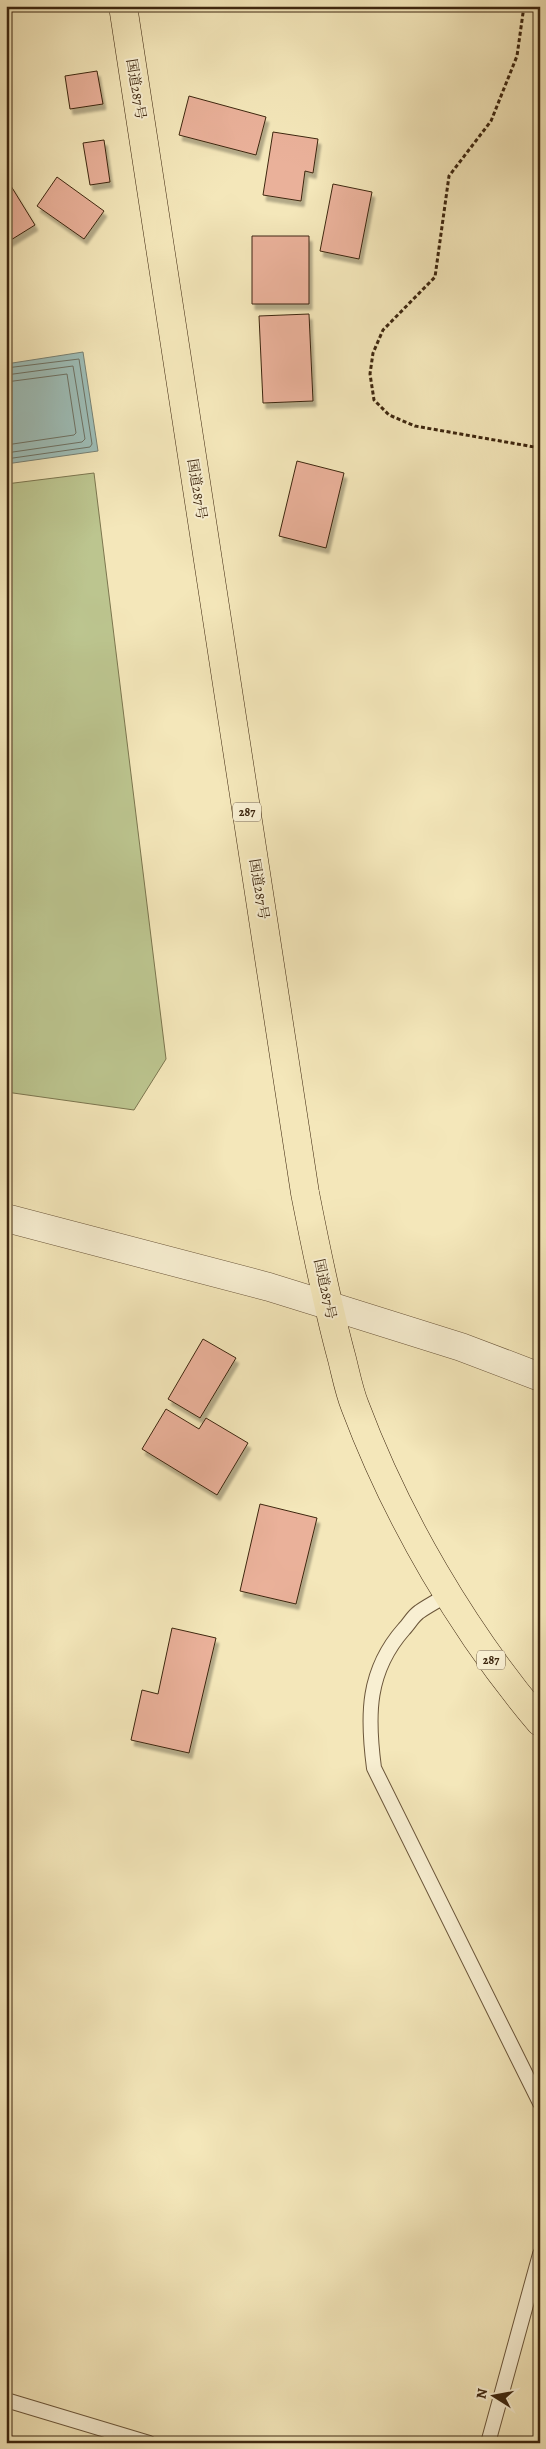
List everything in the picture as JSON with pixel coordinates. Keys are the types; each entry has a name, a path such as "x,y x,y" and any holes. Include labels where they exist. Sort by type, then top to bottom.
{"highway":[{"name":"国道287号","path":"123,6 305,1193 327,1305 358,1414 385,1477 414,1536 480,1645 540,1722"}],"street":[{"path":"6,1218 269,1287 461,1347 540,1377"}],"lane":[{"path":"449,1594 418,1613 394,1640 377,1673 370,1703 370,1732 374,1768 540,2103"},
{"path":"488,2443 540,2254"},
{"path":"6,2400 149,2443"}],"path":[{"path":"524,6 517,56 491,121 449,176 435,277 383,330 373,353 370,374 374,400 390,416 414,426 540,448"}],"green space":[{"path":"94,473 166,1059 134,1110 6,1092 6,484"}],"water":[{"path":"83,352 98,451 6,464 6,364"}],"building":[{"path":"97,71 103,104 70,109 65,76"},
{"path":"189,96 266,117 256,155 179,135"},
{"path":"273,132 318,139 313,173 305,171 301,201 263,195"},
{"path":"104,140 110,182 90,185 83,143"},
{"path":"57,177 104,211 84,239 37,206"},
{"path":"333,184 372,192 359,259 320,251"},
{"path":"11,186 35,225 6,243 6,189"},
{"path":"252,236 309,236 309,304 252,304"},
{"path":"309,314 313,401 263,403 259,316"},
{"path":"297,461 344,473 326,548 279,536"},
{"path":"203,1339 236,1358 200,1418 168,1399"},
{"path":"166,1409 199,1429 206,1418 248,1443 217,1495 142,1449"},
{"path":"260,1504 317,1518 296,1604 240,1591"},
{"path":"172,1628 216,1638 189,1753 131,1740 142,1690 158,1694"}]}
